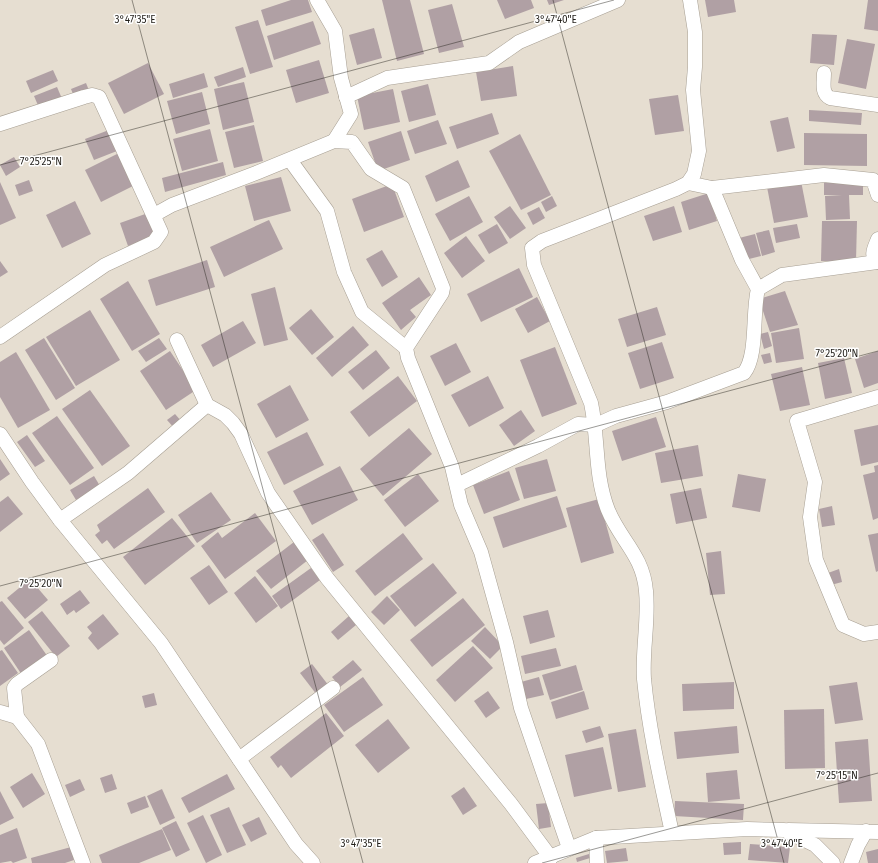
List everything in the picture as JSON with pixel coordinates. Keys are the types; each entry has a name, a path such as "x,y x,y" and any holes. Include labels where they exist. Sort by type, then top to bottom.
{"street":[{"path":"317,0 335,31 341,78 351,114 334,141"},
{"path":"346,97 387,78 489,63 519,42 618,0"},
{"path":"672,833 656,763 644,677 646,591 638,559 609,511 598,480 596,425 591,404 534,265 532,248 542,240 676,189 688,183 694,174 699,151 693,90 695,67 695,32 690,0"},
{"path":"824,73 823,93 826,96 830,98 878,105"},
{"path":"0,124 84,97 92,95 99,97 161,232 154,242 105,265 0,337"},
{"path":"154,215 172,205 290,160 334,141 352,142 371,169 403,188 443,288 442,293 406,348"},
{"path":"290,160 327,210 344,272 362,312 406,348 408,358 452,467 462,505 483,559 506,642 521,708 569,848"},
{"path":"688,183 712,188 824,175 873,180 878,195"},
{"path":"457,485 531,450 578,424 596,425 616,416 667,402 744,373 749,366 754,337 755,301 758,289 742,260 712,188"},
{"path":"878,239 873,254 874,259 878,262"},
{"path":"758,289 782,275 878,262"},
{"path":"177,340 207,405 225,415 241,434 268,493 327,578 511,804 551,858"},
{"path":"878,397 797,421 816,482 810,517 816,560 843,625 864,634 878,632"},
{"path":"60,520 128,473 207,405"},
{"path":"0,434 32,482 60,520 161,644 296,844 313,863"},
{"path":"51,660 17,684 14,688 17,717 38,744 83,863"},
{"path":"239,759 333,688"},
{"path":"0,712 17,717"},
{"path":"535,863 551,858 569,848 596,838 747,829 872,832"},
{"path":"784,830 815,845 833,863"},
{"path":"851,863 858,845 872,832"},
{"path":"596,838 597,863"}],"building":[{"path":"291,0 308,0 312,12 266,26 261,10"},
{"path":"382,0 410,0 424,54 397,61"},
{"path":"497,0 531,0 534,8 505,19"},
{"path":"547,0 564,0 549,5"},
{"path":"705,0 734,0 736,12 708,17"},
{"path":"868,0 878,0 878,31 864,29"},
{"path":"452,4 464,47 439,53 428,10"},
{"path":"258,20 273,67 250,74 235,27"},
{"path":"313,21 321,44 274,60 267,36"},
{"path":"374,28 382,58 357,65 349,35"},
{"path":"812,34 837,35 834,65 810,63"},
{"path":"847,39 875,44 866,89 838,83"},
{"path":"319,60 329,93 296,103 286,70"},
{"path":"148,63 164,94 124,114 108,83"},
{"path":"513,66 517,96 481,101 476,72"},
{"path":"243,67 246,77 218,87 214,77"},
{"path":"53,70 58,81 31,93 26,81"},
{"path":"204,73 208,87 173,98 169,84"},
{"path":"244,82 254,122 223,130 214,89"},
{"path":"86,83 90,93 75,99 71,89"},
{"path":"428,84 436,115 409,122 401,91"},
{"path":"57,87 63,101 40,110 34,96"},
{"path":"393,89 400,122 364,130 357,96"},
{"path":"202,92 210,124 176,134 167,101"},
{"path":"678,95 684,131 655,135 649,99"},
{"path":"809,110 862,113 861,125 809,121"},
{"path":"492,113 499,134 457,149 449,127"},
{"path":"788,117 795,148 777,152 770,121"},
{"path":"438,120 447,144 415,154 407,131"},
{"path":"254,125 263,161 234,168 225,132"},
{"path":"210,129 218,161 182,171 173,139"},
{"path":"109,130 117,151 94,160 85,139"},
{"path":"401,131 410,160 378,171 368,142"},
{"path":"804,133 867,134 867,166 804,165"},
{"path":"520,134 551,195 521,210 489,151"},
{"path":"119,153 135,185 101,202 85,170"},
{"path":"14,157 20,167 6,176 0,165"},
{"path":"458,160 470,187 436,202 425,176"},
{"path":"223,162 226,175 165,192 162,178"},
{"path":"281,177 291,211 254,221 245,186"},
{"path":"29,180 33,191 19,196 15,185"},
{"path":"801,181 808,217 774,223 767,187"},
{"path":"824,181 863,181 863,195 849,195 850,219 826,220 825,196 842,195 824,195"},
{"path":"0,182 16,218 0,225"},
{"path":"392,184 404,217 364,232 352,199"},
{"path":"709,193 717,221 689,230 681,202"},
{"path":"469,196 483,222 450,241 435,214"},
{"path":"552,196 557,206 546,212 541,202"},
{"path":"75,201 91,234 62,248 46,215"},
{"path":"510,206 526,228 510,239 494,217"},
{"path":"674,206 682,232 653,241 644,216"},
{"path":"539,207 545,218 533,225 527,213"},
{"path":"148,213 156,235 128,246 120,223"},
{"path":"269,220 283,249 224,277 210,247"},
{"path":"822,221 857,221 856,261 821,261"},
{"path":"497,224 508,243 489,254 478,235"},
{"path":"797,224 800,238 776,243 773,228"},
{"path":"769,230 775,252 762,256 756,233"},
{"path":"755,234 761,256 745,260 739,238"},
{"path":"466,236 485,261 462,278 444,253"},
{"path":"382,250 398,277 382,287 366,259"},
{"path":"207,260 215,287 156,306 148,280"},
{"path":"0,261 8,272 0,277"},
{"path":"519,268 533,297 481,322 467,294"},
{"path":"419,277 431,295 410,310 416,317 401,330 382,303"},
{"path":"128,281 160,334 132,351 100,299"},
{"path":"275,287 288,340 264,346 251,294"},
{"path":"785,291 798,325 770,332 759,299"},
{"path":"537,297 550,321 528,333 515,309"},
{"path":"657,307 666,335 627,347 618,319"},
{"path":"311,309 334,337 312,355 289,328"},
{"path":"90,310 120,360 76,386 46,337"},
{"path":"243,321 256,343 213,367 201,345"},
{"path":"353,326 369,345 332,377 316,358"},
{"path":"799,328 804,359 776,363 771,333"},
{"path":"768,332 772,346 764,349 760,334"},
{"path":"44,338 75,388 56,400 25,350"},
{"path":"159,338 167,349 146,362 138,351"},
{"path":"662,342 674,378 640,389 628,353"},
{"path":"456,343 471,372 445,386 430,356"},
{"path":"555,347 577,404 542,417 520,360"},
{"path":"376,350 390,368 363,390 348,372"},
{"path":"170,351 196,390 166,410 140,371"},
{"path":"878,351 878,383 864,388 855,359"},
{"path":"16,352 50,410 18,428 0,397 0,362"},
{"path":"770,353 772,362 764,364 761,355"},
{"path":"844,358 852,393 825,399 818,363"},
{"path":"802,367 810,405 780,411 771,374"},
{"path":"398,376 417,401 369,437 350,412"},
{"path":"488,376 504,408 469,427 451,395"},
{"path":"290,385 309,420 276,438 257,404"},
{"path":"90,390 130,446 102,466 62,409"},
{"path":"521,410 535,431 514,446 499,425"},
{"path":"175,414 182,422 175,429 167,420"},
{"path":"57,416 94,468 70,485 32,433"},
{"path":"656,417 666,447 622,461 612,431"},
{"path":"878,425 878,462 861,466 854,430"},
{"path":"409,428 432,454 383,496 360,469"},
{"path":"307,432 324,465 284,485 267,452"},
{"path":"27,435 45,461 35,467 17,442"},
{"path":"698,445 703,476 661,483 655,453"},
{"path":"0,459 10,474 0,481"},
{"path":"547,459 556,491 524,499 515,468"},
{"path":"878,465 878,518 873,520 863,475 875,472 874,466"},
{"path":"340,466 358,500 312,525 293,491"},
{"path":"509,471 520,500 484,514 473,485"},
{"path":"418,474 439,501 405,527 384,500"},
{"path":"738,474 766,479 760,512 732,507"},
{"path":"94,476 100,486 76,500 70,490"},
{"path":"148,488 165,512 114,549 107,540 102,544 95,535 100,531 97,525"},
{"path":"701,488 707,518 676,524 670,494"},
{"path":"211,492 231,520 197,543 178,515"},
{"path":"8,496 23,514 0,532 0,502"},
{"path":"557,496 567,527 503,548 493,517"},
{"path":"599,499 614,553 581,563 566,508"},
{"path":"832,506 835,525 822,527 819,509"},
{"path":"255,513 276,541 225,579 201,546 218,532 222,538"},
{"path":"172,518 195,546 145,585 123,557"},
{"path":"323,533 344,565 333,572 312,540"},
{"path":"403,533 423,559 375,596 355,571"},
{"path":"878,533 878,571 876,572 868,535"},
{"path":"294,542 308,560 271,589 256,571"},
{"path":"721,551 725,594 710,595 706,553"},
{"path":"433,563 457,593 415,627 390,596"},
{"path":"209,565 228,592 209,605 190,578"},
{"path":"311,568 320,580 281,609 272,596"},
{"path":"839,569 842,582 831,585 828,573"},
{"path":"255,576 278,606 256,623 234,593"},
{"path":"30,579 48,600 25,619 7,598"},
{"path":"80,590 90,603 76,613 74,610 67,615 60,604"},
{"path":"387,596 400,610 384,625 371,612"},
{"path":"463,598 485,625 432,667 410,640"},
{"path":"2,601 24,628 4,645 0,640 0,602"},
{"path":"548,610 555,637 530,644 523,616"},
{"path":"42,611 70,646 56,657 28,622"},
{"path":"103,614 119,634 98,650 88,638 92,633 87,627"},
{"path":"349,616 356,625 338,640 331,632"},
{"path":"485,627 503,646 490,659 471,641"},
{"path":"29,630 48,657 22,675 4,648"},
{"path":"473,646 493,668 455,702 436,680"},
{"path":"556,648 561,666 525,674 521,656"},
{"path":"2,650 18,673 0,686 0,651"},
{"path":"353,660 362,670 340,687 332,677"},
{"path":"312,664 329,686 317,695 300,673"},
{"path":"576,665 583,690 550,700 542,675"},
{"path":"363,677 383,705 344,732 324,705"},
{"path":"539,677 544,695 526,699 521,682"},
{"path":"734,682 734,709 683,711 682,684"},
{"path":"857,682 863,720 835,724 829,686"},
{"path":"488,691 500,708 486,718 474,701"},
{"path":"584,691 589,709 556,719 551,702"},
{"path":"154,693 157,705 145,708 142,696"},
{"path":"824,709 825,768 785,769 784,710"},
{"path":"326,713 344,736 291,778 281,765 278,768 270,757"},
{"path":"388,719 410,748 378,773 355,745"},
{"path":"600,726 604,737 586,743 582,731"},
{"path":"737,726 739,753 677,759 674,732"},
{"path":"636,729 646,787 618,792 608,734"},
{"path":"868,739 872,801 839,803 835,742"},
{"path":"603,747 612,789 574,797 565,755"},
{"path":"737,770 740,799 708,802 706,773"},
{"path":"32,773 45,794 23,808 10,787"},
{"path":"112,774 117,789 105,793 100,778"},
{"path":"227,774 235,789 189,813 181,798"},
{"path":"80,779 85,790 70,797 65,785"},
{"path":"464,787 477,806 463,815 451,796"},
{"path":"162,789 175,818 160,825 147,796"},
{"path":"0,791 14,818 0,825"},
{"path":"145,796 149,807 131,814 127,803"},
{"path":"675,801 744,804 743,820 674,816"},
{"path":"548,803 551,827 539,829 536,804"},
{"path":"229,807 246,845 227,853 210,815"},
{"path":"203,815 222,855 206,863 187,823"},
{"path":"259,817 267,834 251,842 242,825"},
{"path":"176,821 190,850 176,857 162,828"},
{"path":"17,828 27,858 13,863 11,861 0,863 0,835"},
{"path":"162,829 171,850 139,863 102,863 99,855"},
{"path":"741,842 741,854 724,855 723,843"},
{"path":"750,844 790,847 788,863 748,860"},
{"path":"71,847 74,860 65,863 32,863 31,858"},
{"path":"626,848 628,861 607,863 605,851"},
{"path":"878,849 878,863 868,863 866,852"},
{"path":"589,854 590,858 577,862 576,858"}]}
